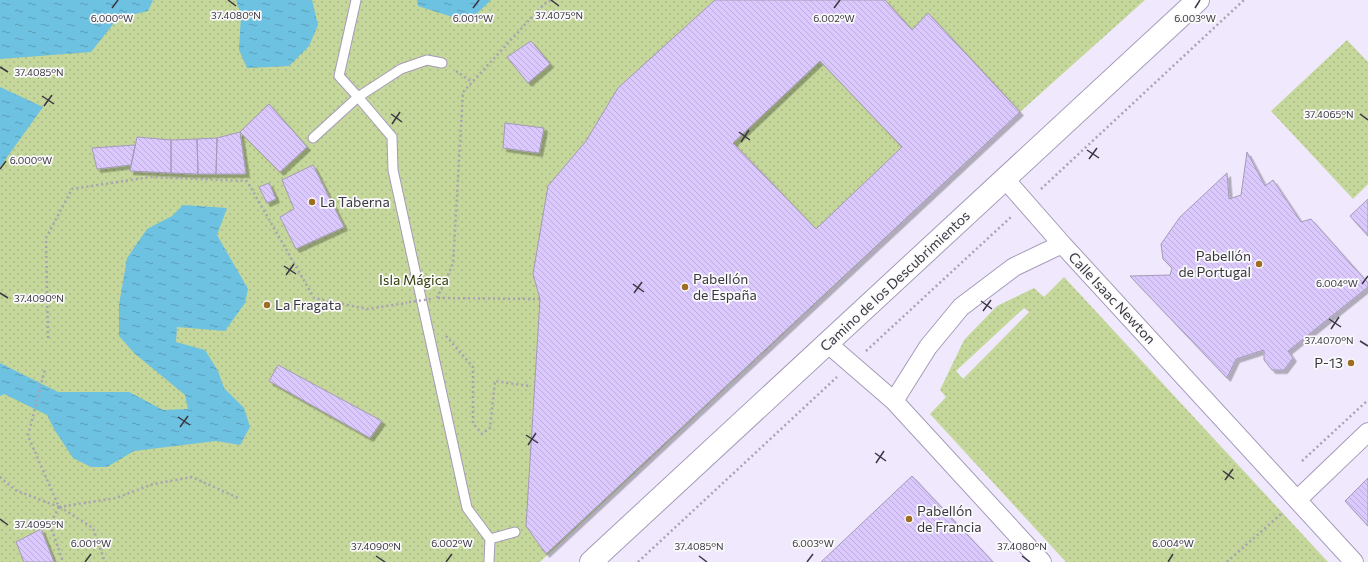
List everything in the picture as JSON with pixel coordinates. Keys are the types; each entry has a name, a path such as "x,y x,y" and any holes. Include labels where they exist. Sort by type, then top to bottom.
{"street":[{"name":"Camino de los Descubrimientos","path":"591,562 1198,0"},
{"path":"1005,179 1062,244"},
{"name":"Calle Isaac Newton","path":"894,401 928,347 960,307 1014,267 1062,244 1354,562"},
{"path":"827,343 894,401 1042,562"},
{"path":"1297,500 1368,432"}],"lane":[{"path":"356,0 339,76 392,137 393,170 467,508 490,539 489,562"},
{"path":"313,138 358,97 401,69 427,60 442,62"},
{"path":"490,539 515,532"}],"path":[{"path":"436,305 453,264 463,92 544,4 552,0"},
{"path":"1040,189 1244,0"},
{"path":"48,338 46,238 72,189 150,177 247,180 314,298 367,309 438,298 540,300"},
{"path":"861,355 1015,213"},
{"path":"442,331 473,367 473,424 482,434 490,428 495,381 529,386"},
{"path":"45,369 28,436 59,507"},
{"path":"638,562 840,375"},
{"path":"1302,461 1368,400"},
{"path":"0,477 15,490 59,507 93,528 105,562"},
{"path":"59,507 116,498 153,484 192,477 238,498"},
{"path":"1227,562 1297,500"},
{"path":"59,507 50,524 63,562"}],"green space":[{"name":"Isla Mágica","path":"0,0 1145,0 1020,112 540,562 0,562"},
{"path":"1347,40 1368,62 1368,184 1353,199 1271,111"},
{"path":"1064,277 1328,562 1066,562 930,414 946,397 940,390 964,340 997,306 1034,288 1044,297","holes":["1024,308 1029,312 963,379 956,371"]}],"water":[{"path":"0,0 153,0 148,11 118,18 91,52 0,59"},
{"path":"236,0 312,0 318,25 309,46 289,66 247,68 239,50 241,15"},
{"path":"417,0 491,0 468,22 418,6"},
{"path":"0,87 43,107 0,167"},
{"path":"183,205 227,208 217,235 248,289 245,303 225,331 177,327 176,342 205,350 218,371 224,388 244,408 250,427 240,445 216,441 134,451 107,467 91,467 73,458 54,429 47,415 4,394 0,396 0,363 58,392 129,392 163,410 188,409 185,395 134,353 119,336 119,305 127,258 147,229 172,216"}],"building":[{"name":"Pabellón de España","path":"715,0 885,0 912,30 928,13 1020,112 546,554 526,526 540,299 533,274 548,186 586,141 618,88","holes":["820,61 902,147 816,229 733,143"]},
{"path":"531,41 550,64 528,83 507,57"},
{"path":"269,104 307,147 280,172 240,132"},
{"path":"505,123 544,128 539,153 503,148"},
{"path":"240,132 246,174 216,174 217,138"},
{"path":"137,137 171,140 171,173 130,171"},
{"path":"217,138 216,174 198,174 197,139"},
{"path":"197,139 198,174 171,173 171,140"},
{"path":"135,145 131,165 97,169 92,148"},
{"name":"Pabellón de Portugal","path":"1247,152 1265,186 1273,180 1301,222 1311,219 1368,283 1368,287 1288,351 1293,358 1284,370 1272,370 1264,360 1264,350 1236,359 1227,378 1130,276 1170,275 1172,268 1163,259 1161,244 1180,217 1227,173 1229,199 1241,195"},
{"name":"La Taberna","path":"313,165 344,227 296,249 280,217 294,209 282,180"},
{"path":"269,183 276,199 267,203 259,187"},
{"path":"1368,199 1368,236 1350,216"},
{"path":"278,365 382,421 370,438 269,381"},
{"name":"Pabellón de Francia","path":"912,476 993,562 821,562"},
{"path":"1368,478 1368,526 1345,501"},
{"path":"41,529 54,562 24,562 16,542"}],"place":[{"name":"La Taberna","path":"312,202"},
{"name":"Pabellón de Portugal","path":"1259,264"},
{"name":"Pabellón de España","path":"685,287"},
{"name":"La Fragata","path":"267,305"},
{"name":"P-13","path":"1351,363"},
{"name":"Pabellón de Francia","path":"909,519"}]}
